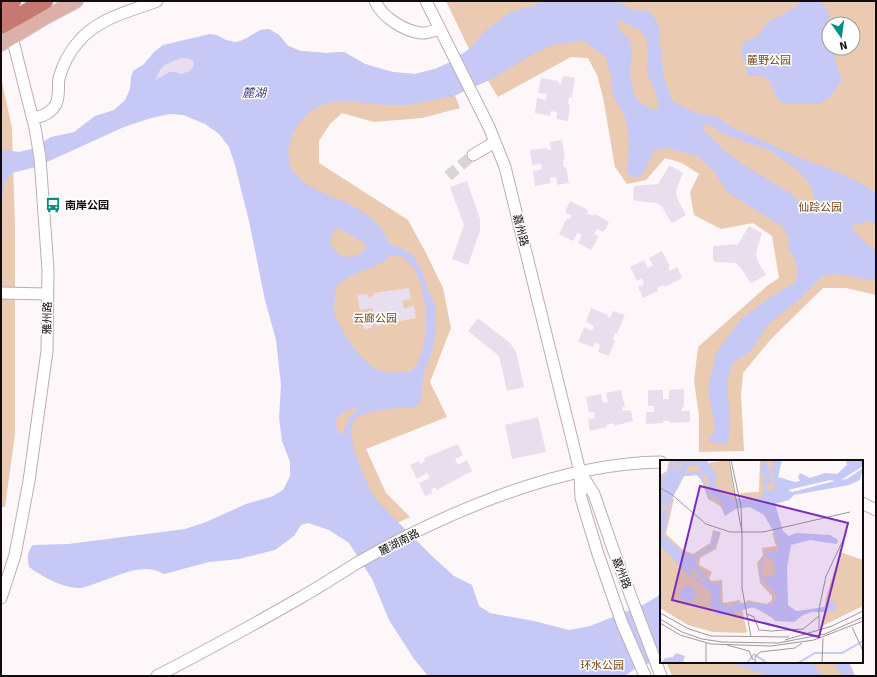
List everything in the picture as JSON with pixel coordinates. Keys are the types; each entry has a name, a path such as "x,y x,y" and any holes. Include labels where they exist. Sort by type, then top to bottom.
{"highway":[{"path":"1,8 13,1"},
{"path":"5,35 45,1"}],"main road":[{"path":"5,35 76,1"}],"street":[{"path":"34,123 54,107 58,97 59,80 67,57 80,39 102,22 157,1"},
{"path":"375,1 393,22 405,28 422,34 440,29"},
{"name":"嘉州路","path":"426,1 489,127 505,168 580,472 581,498 598,554 622,623 645,676"},
{"name":"雅州路","path":"1,598 15,555 29,481 46,350 48,270 40,158 34,123 5,35"},
{"path":"472,155 495,142"},
{"path":"1,293 47,294"},
{"name":"麓湖南路","path":"157,676 230,638 358,563 462,510 514,491 580,472 644,462 660,462"},
{"name":"嘉州路","path":"580,472 594,494 661,676"},
{"path":"863,504 876,510"}],"green space":[{"name":"仙踪公园","path":"446,1 876,1 876,295 846,288 823,288 771,339 743,373 741,395 744,451 699,452 699,416 694,381 698,347 767,286 779,278 772,236 753,223 721,229 694,215 690,192 699,174 682,163 665,158 646,180 627,184 615,167 603,97 597,75 588,58 571,57 498,97 469,49"},
{"name":"云廊公园","path":"269,29 279,35 288,46 301,51 326,53 344,52 365,64 392,72 415,74 443,66 460,108 422,118 374,122 342,113 330,124 319,141 319,163 408,220 443,288 451,328 430,382 447,417 366,449 386,493 410,517 365,538 236,42 260,31"},
{"path":"1,77 12,128 15,227 15,434 5,507 1,507"},
{"path":"666,663 849,663 855,676 672,676"}],"water":[{"name":"麓湖","path":"543,1 618,1 631,10 650,11 659,26 664,77 672,101 696,113 717,117 730,126 859,182 876,193 876,223 866,221 851,227 858,236 876,251 876,281 838,274 823,276 800,299 768,324 751,351 734,362 727,380 730,421 728,444 708,442 715,430 708,387 716,353 740,320 768,299 795,282 798,272 796,262 788,249 789,239 783,227 727,192 713,170 697,156 668,148 654,151 641,176 634,178 627,172 629,144 626,118 613,96 611,76 606,57 583,41 556,44 535,53 492,79 454,96 409,105 385,105 345,101 326,103 309,112 299,123 292,135 288,152 291,169 307,185 331,197 344,201 360,210 376,222 384,232 389,243 414,256 423,273 428,290 435,304 436,321 434,344 424,372 420,403 415,408 398,408 374,411 357,417 353,422 351,433 354,450 371,493 433,557 454,576 472,585 479,606 490,613 534,621 569,630 590,626 643,605 660,593 660,659 636,668 625,676 428,676 414,659 389,620 372,579 349,543 329,530 308,523 301,525 294,536 275,550 239,559 209,562 164,574 156,570 138,570 120,574 82,588 68,587 41,575 29,567 28,555 33,545 68,544 185,529 206,522 246,504 273,496 283,490 290,476 290,462 282,441 279,418 281,385 276,340 265,300 249,221 235,165 229,147 219,134 205,124 183,115 170,114 151,118 124,127 36,167 12,173 5,181 1,209 1,149 19,152 31,149 51,137 74,132 95,116 114,110 125,100 130,89 133,71 144,64 154,52 163,45 210,34 236,42 242,41 260,30 269,29 279,35 288,46 301,51 326,53 344,52 365,64 392,72 415,74 435,69 450,62 469,49 485,31 509,13 541,3","holes":["618,20 640,30 647,40 647,73 654,88 659,107 654,110 640,103 634,93 630,74 632,48 629,38 620,31 617,23","708,124 724,134 771,151 799,171 810,185 819,211 807,211 792,194 747,167 726,152 701,127","335,229 341,230 366,244 365,248 359,254 351,257 343,256 338,253 330,244 332,233","389,256 401,256 414,268 421,284 425,304 426,334 422,353 416,366 409,372 389,373 375,369 360,356 347,338 334,314 335,291 339,283 351,276 386,261","359,408 349,417 342,436 336,424 338,417 344,412"]},
{"path":"804,1 820,3 826,7 829,16 821,16 821,56 835,56 842,80 830,97 819,104 782,103 777,98 768,79 761,76 747,76 746,66 742,56 744,42 759,35 765,25 771,20 781,16"},
{"path":"726,663 813,663 822,676 769,676 737,665"},
{"path":"834,663 849,663 855,676 843,676"}],"building":[{"path":"181,58 190,59 193,61 194,65 190,71 181,74 170,72 155,80 164,65"},
{"path":"563,76 575,78 572,97 569,97 568,104 570,105 568,121 556,119 557,112 551,111 550,116 535,113 537,98 546,100 547,94 538,93 541,78 558,81 558,83 561,84"},
{"path":"562,140 565,159 563,160 564,167 566,167 569,183 557,185 556,177 550,178 551,183 535,186 533,171 542,169 541,164 532,165 530,150 547,148 547,150 551,150 550,142"},
{"path":"669,166 683,173 676,193 686,215 673,223 662,207 657,203 636,201 633,199 634,186 658,184"},
{"path":"467,181 480,219 480,231 468,265 452,259 464,225 450,187"},
{"path":"570,201 588,210 587,213 593,216 595,214 609,222 604,232 597,229 594,234 599,236 591,250 578,243 582,235 577,233 573,241 559,234 567,218 570,219 572,216 565,212"},
{"path":"749,226 762,233 756,253 757,260 766,275 752,283 736,263 715,262 713,259 713,246 738,244"},
{"path":"662,251 670,266 668,267 670,271 677,267 682,278 665,287 663,285 657,288 658,291 643,298 638,287 644,284 642,278 637,281 630,267 644,260 648,268 653,266 649,258"},
{"path":"409,288 411,299 402,301 404,308 414,306 416,318 377,326 376,324 371,325 372,328 364,329 361,316 373,313 372,308 360,310 357,295 367,294 368,297 373,296 373,293"},
{"path":"591,308 608,315 607,317 610,318 613,311 625,315 617,334 615,333 613,340 615,341 609,356 598,352 600,345 595,342 593,347 578,342 584,327 592,331 594,326 586,322"},
{"path":"478,318 510,343 516,352 524,387 507,391 499,356 468,331"},
{"path":"684,389 684,407 682,407 682,411 690,411 690,422 670,423 670,421 663,421 663,423 646,424 646,412 654,412 654,406 648,406 648,390 663,390 663,399 669,399 669,390"},
{"path":"621,390 625,407 622,407 623,411 631,410 633,421 614,426 614,423 606,425 607,427 590,431 588,419 595,418 594,412 589,413 586,397 601,394 603,403 608,402 606,393"},
{"path":"538,417 546,452 512,459 505,425"},
{"path":"458,444 463,455 455,459 458,465 467,460 472,471 437,490 435,487 431,490 432,493 425,496 419,483 430,478 427,473 417,479 410,465 419,461 420,464 425,461 424,458"}],"tunnel":[{"path":"448,176 473,155"}],"place":[{"name":"南岸公园","path":"53,205"}],"park label":[{"name":"麓野公园","path":"769,60"},
{"name":"环水公园","path":"602,665"}]}
